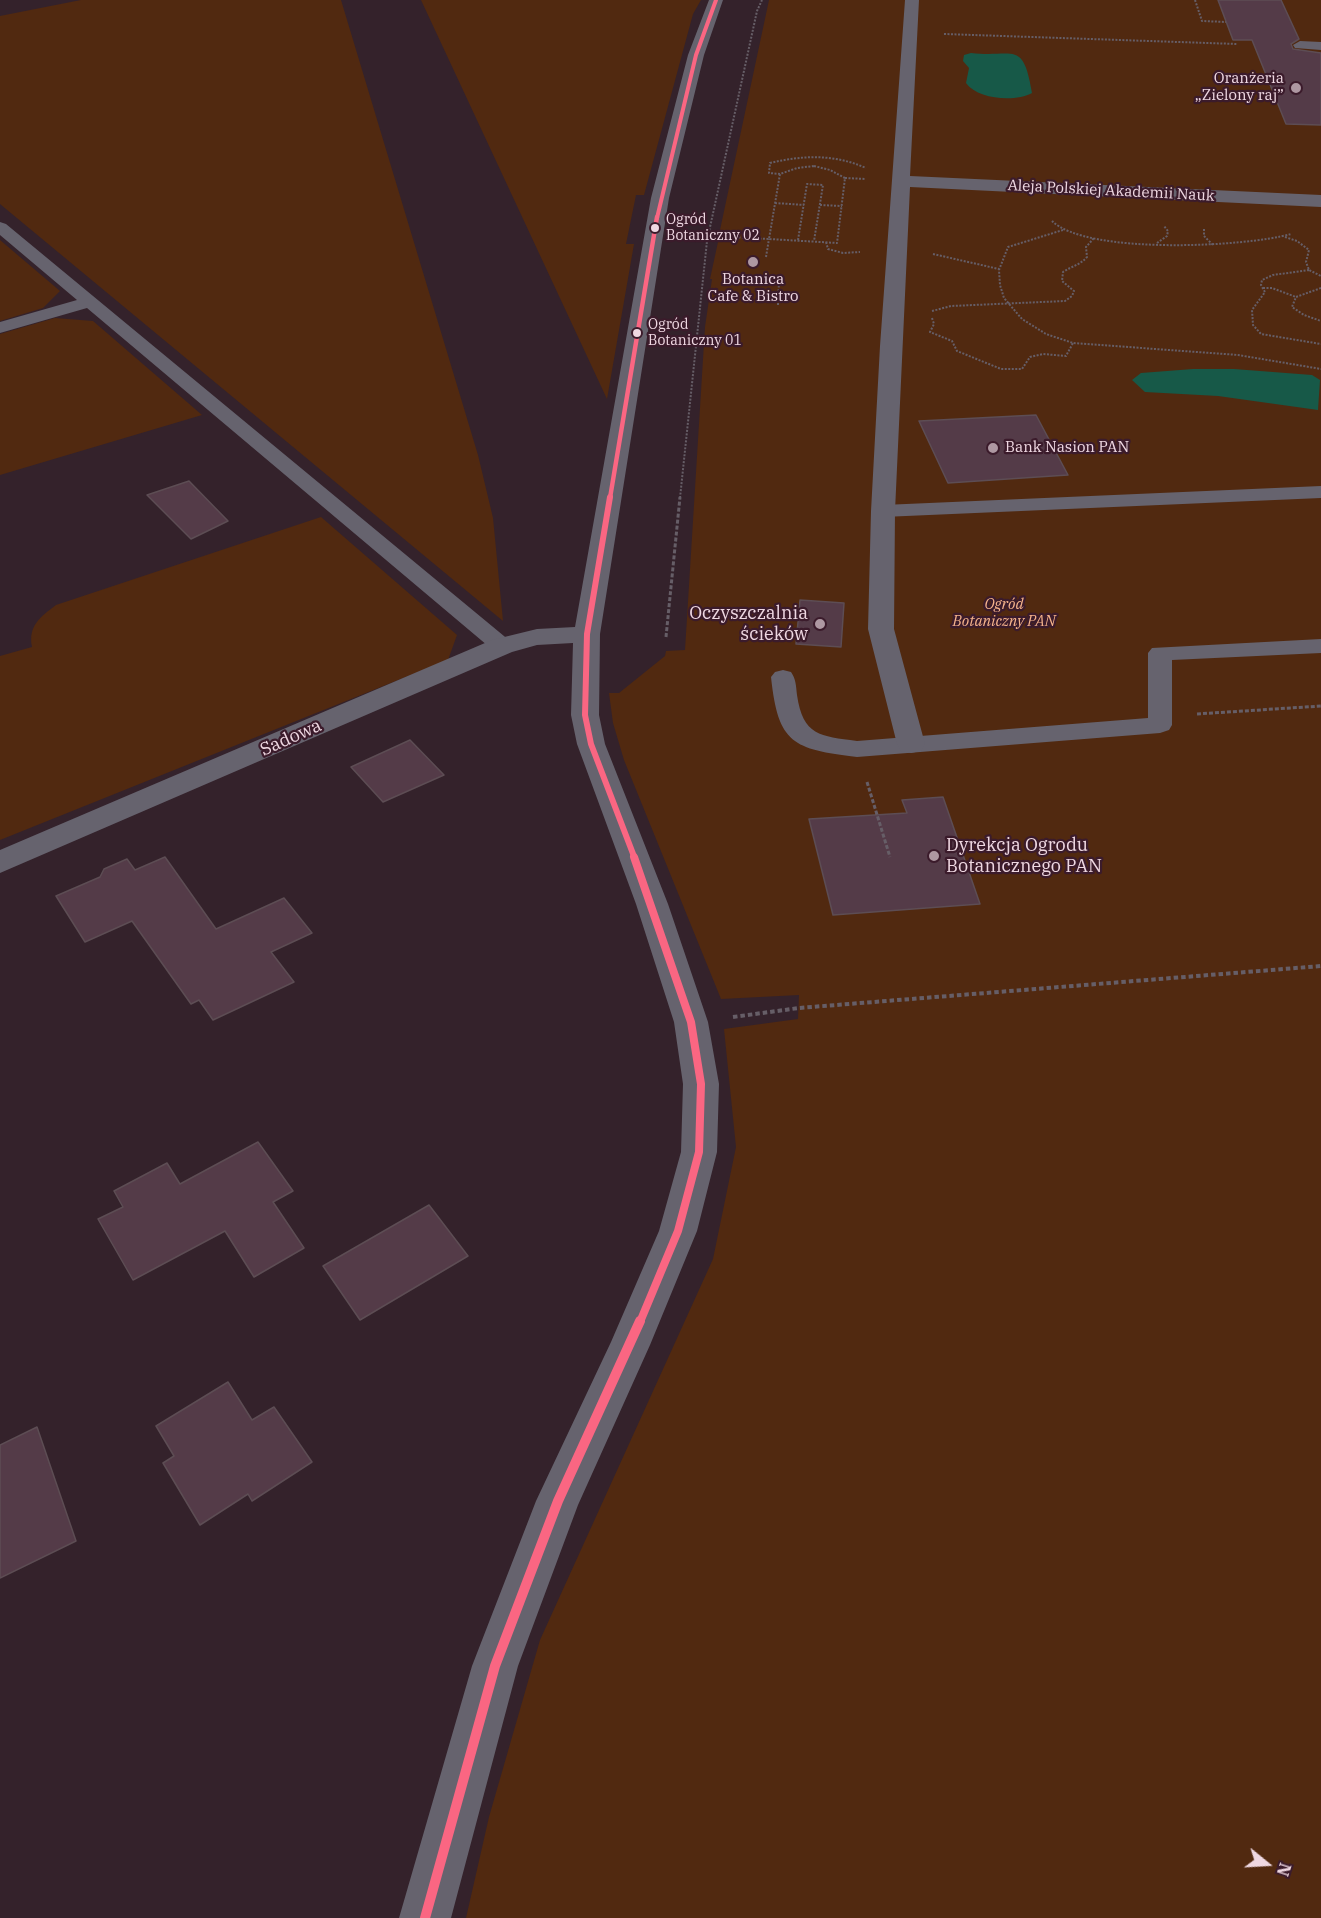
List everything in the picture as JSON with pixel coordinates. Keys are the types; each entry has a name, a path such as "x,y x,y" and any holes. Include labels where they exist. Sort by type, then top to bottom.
{"street":[{"path":"425,1918 495,1666 558,1501 630,1345 678,1231 699,1152 701,1084 691,1022 652,904 591,744 585,714 587,634 660,198 696,55 716,0"},
{"path":"911,744 881,629 883,511 896,249 912,0"},
{"name":"Aleja Polskiej Akademii Nauk","path":"902,181 1320,201"},
{"name":"Sadowa","path":"0,862 502,646 537,637 587,634"}],"lane":[{"path":"1300,45 1321,46"},
{"path":"0,227 502,646"},
{"path":"0,328 89,302"},
{"path":"883,511 1321,492"},
{"path":"783,677 787,712 793,728 812,742 857,749 1160,725 1160,653 1321,646"}],"path":[{"path":"666,637 708,236 757,11 762,0"},
{"path":"1195,0 1202,21 1226,22"},
{"path":"910,33 1237,44"},
{"path":"708,236 837,243 845,178 836,171 805,166 792,168 780,174 769,173 770,163 790,157 814,155 854,162 868,169"},
{"path":"766,256 780,174"},
{"path":"798,240 807,184 823,185 814,241"},
{"path":"1042,188 1043,210 1063,230"},
{"path":"1320,201 1309,224 1285,237 1248,243 1194,245 1094,238 1063,230 1008,247 999,269 1003,296 1025,323 1047,336 1073,343 1238,355 1321,369"},
{"path":"775,203 804,205"},
{"path":"819,205 842,206"},
{"path":"1285,237 1297,241 1309,250 1306,262 1309,270"},
{"path":"1073,343 1066,356 1043,354 1029,357 1022,369 1012,370 992,366 957,351 952,341 930,332 934,324 931,315 933,309 1065,301 1072,296 1074,291 1062,280 1063,272 1070,267 1080,265 1087,257 1086,247 1094,238"},
{"path":"896,249 942,255 999,269"},
{"path":"1321,276 1309,270 1273,275 1262,280 1265,292 1252,310 1256,329 1273,337 1321,344"},
{"path":"778,305 779,282"},
{"path":"1263,288 1282,291 1296,297 1321,288"},
{"path":"1296,297 1292,307 1304,315 1321,321"},
{"path":"1160,716 1321,706"},
{"path":"857,749 890,857"},
{"path":"691,1022 799,1008 1321,966"}],"green space":[{"path":"81,0 341,0 478,455 493,518 503,621 0,204 0,16"},
{"path":"421,0 701,0 693,14 644,195 636,195 626,244 634,244 607,399"},
{"name":"Ogród Botaniczny PAN","path":"769,0 1321,0 1321,1918 466,1918 489,1817 540,1640 713,1259 736,1147 724,1029 798,1019 799,995 721,999 624,760 613,723 609,693 619,693 665,656 666,651 685,650 705,327 712,279 710,279 718,242 730,240 731,234 720,230"},
{"path":"0,240 60,291 43,308 0,321"},
{"path":"55,318 93,321 202,415 0,475 0,334"},
{"path":"321,517 457,635 448,660 0,840 0,656 32,647 32,633 36,623 56,605"}],"shaded area":[{"path":"971,53 1007,54 1020,58 1029,76 1032,93 1017,98 998,98 972,89 966,83 969,68 963,61 964,55"},
{"path":"1234,369 1312,375 1320,380 1318,410 1218,396 1145,392 1132,380 1141,373"}],"building":[{"path":"1218,0 1281,0 1299,39 1291,44 1293,49 1321,53 1321,125 1286,124 1252,40 1233,40"},
{"name":"Bank Nasion PAN","path":"1036,415 1068,475 948,483 919,421"},
{"path":"189,481 228,521 191,539 147,495"},
{"name":"Oczyszczalnia ścieków","path":"800,600 844,603 841,647 796,644"},
{"path":"410,740 444,775 383,802 351,767"},
{"name":"Dyrekcja Ogrodu Botanicznego PAN","path":"943,797 980,904 833,915 809,819 907,813 902,800"},
{"path":"165,857 216,929 284,898 312,933 271,952 294,982 213,1020 199,1000 191,1004 132,921 85,942 56,896 100,877 104,869 127,859 135,870"},
{"path":"258,1142 293,1191 273,1202 304,1248 254,1277 225,1231 133,1280 98,1219 123,1207 114,1191 167,1163 180,1184"},
{"path":"429,1205 468,1256 360,1320 323,1266"},
{"path":"228,1382 252,1420 274,1407 312,1462 252,1501 248,1494 200,1525 163,1463 174,1456 156,1426"},
{"path":"37,1427 76,1541 0,1578 0,1445"}],"transit line":[{"path":"425,1918 495,1666 558,1501 630,1345 678,1231 699,1152 701,1084 691,1022 652,904 591,744 585,715 587,634 660,198 696,55 716,0"}],"place":[{"name":"Oranżeria „Zielony raj”","path":"1296,88"},
{"name":"Ogród Botaniczny 02","path":"655,228"},
{"name":"Botanica Cafe & Bistro","path":"753,262"},
{"name":"Ogród Botaniczny 01","path":"637,333"},
{"name":"Bank Nasion PAN","path":"993,448"},
{"name":"Oczyszczalnia ścieków","path":"820,624"},
{"name":"Dyrekcja Ogrodu Botanicznego PAN","path":"934,856"}]}
